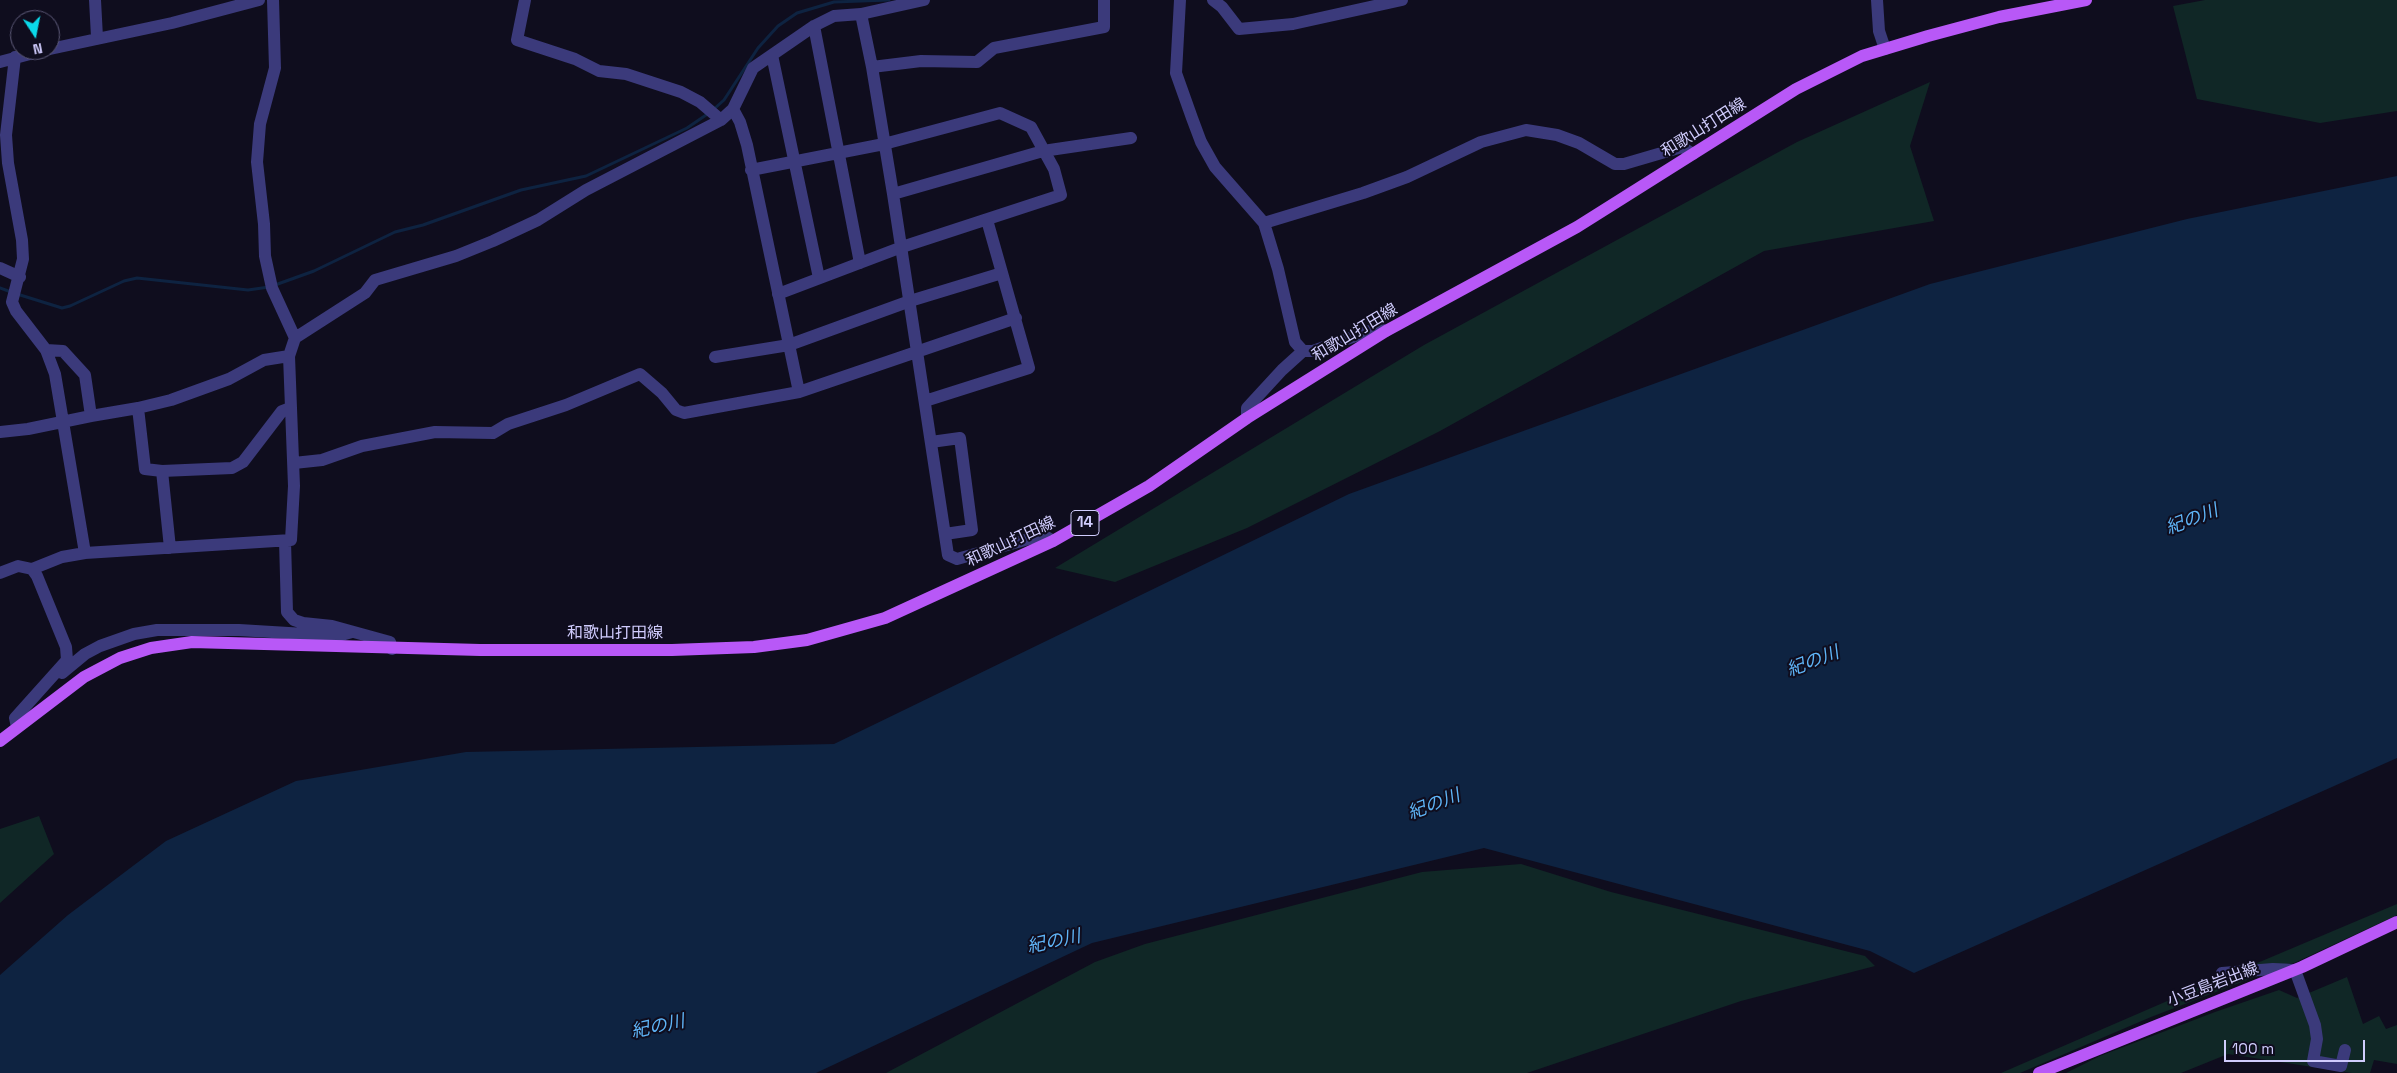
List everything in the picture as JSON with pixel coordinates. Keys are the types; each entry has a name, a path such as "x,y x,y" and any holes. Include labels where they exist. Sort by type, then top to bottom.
{"main road":[{"name":"和歌山打田線","path":"0,741 84,677 120,658 151,648 192,642 392,649 672,650 754,647 807,640 885,618 1053,541 1149,486 1247,418 1386,331 1577,227 1796,89 1862,56 1999,17 2086,0"},
{"name":"小豆島岩出線","path":"2039,1073 2295,970 2397,922"}],"street":[{"path":"95,0 97,37"},
{"path":"60,46 172,22 259,0"},
{"path":"273,0 275,68 260,124 257,162 264,224 265,256 271,283 295,338"},
{"path":"525,0 517,40 575,59 599,71 626,74 682,92 700,102 719,118"},
{"path":"0,573 18,566 32,569 62,557 85,553 291,540 294,463 289,356 295,338 365,293 375,280 456,256 538,220 586,190 719,118 733,109 753,68 814,26 834,16 861,14 924,0"},
{"path":"872,67 921,61 977,62 994,48 1104,27 1104,0"},
{"path":"1180,0 1176,73 1201,142 1215,167 1264,223 1278,270 1295,342 1303,351"},
{"path":"1213,0 1222,7 1239,29 1293,24 1402,0"},
{"path":"1876,0 1879,31 1885,50"},
{"path":"861,14 872,67 902,246 948,555 957,559 1043,535 1053,541"},
{"path":"814,26 860,263"},
{"path":"772,55 819,278"},
{"path":"15,60 6,135 8,163 22,240 23,259 19,280 8,300 46,350 55,374 85,553"},
{"path":"733,109 740,122 752,170 799,392"},
{"path":"752,170 884,144 1000,113 1031,127 1054,169 1061,195 902,246 778,294"},
{"path":"1264,223 1363,193 1407,177 1481,142 1526,130 1556,135 1579,143 1615,164 1624,164 1682,147 1693,154"},
{"path":"893,194 1043,151 1131,138"},
{"path":"925,401 1029,368 987,220"},
{"path":"0,268 19,280"},
{"path":"715,357 789,345 910,301 1002,273"},
{"path":"294,463 322,460 362,446 435,432 493,433 508,424 566,405 640,374 676,410 684,413 799,392 917,350 1016,318"},
{"path":"1247,418 1247,408 1282,370 1303,351 1313,351 1378,328 1386,331"},
{"path":"46,350 63,351 85,375 92,416"},
{"path":"0,432 28,429 63,420 138,408 171,400 229,379 264,360 289,356"},
{"path":"138,408 145,469 162,472 232,468 243,462 282,411 290,408"},
{"path":"931,442 960,438 972,530 945,534"},
{"path":"162,472 170,548"},
{"path":"285,541 287,612 294,620 303,624 332,626 390,642 392,649"},
{"path":"18,728 15,718 67,660 66,647 32,569"},
{"path":"55,675 63,672 85,654 100,646 134,634 157,630 240,630 338,636 352,632"},
{"path":"2222,973 2273,969 2295,970 2315,1025 2317,1039 2313,1061 2341,1066 2345,1050"}],"green space":[{"path":"2205,0 2397,0 2397,111 2320,123 2197,99 2173,6"},
{"path":"1930,82 1910,146 1934,221 1764,251 1440,431 1247,528 1115,582 1055,568 1424,345 1797,142"},
{"path":"39,816 54,854 0,903 0,829"},
{"path":"1521,864 1611,892 1865,956 1875,966 1741,1001 1527,1073 886,1073 1095,962 1145,944 1422,872"},
{"path":"2397,904 2397,915 2294,963 2243,969"},
{"path":"2268,972 2151,1017 2020,1073 2001,1073 2225,976"},
{"path":"2347,977 2363,1024 2379,1016 2386,1029 2397,1025 2397,1064 2374,1060 2370,1073 2352,1073 2228,1054 2181,1073 2066,1073 2100,1056 2279,990 2297,998"}],"water":[{"name":"紀の川","path":"2397,176 2397,758 1914,973 1870,951 1484,848 1092,943 816,1073 0,1073 0,975 68,915 166,841 296,781 466,752 834,744 1349,494 1930,284 2187,219"}],"waterway":[{"path":"714,109 724,100 758,48 778,26 797,13 834,2 889,0"},
{"path":"275,285 314,271 395,232 423,225 521,190 586,176 687,128 709,113"},
{"path":"17,294 62,308 124,281 137,278 248,290 269,287"},
{"path":"0,288 11,292"}]}
